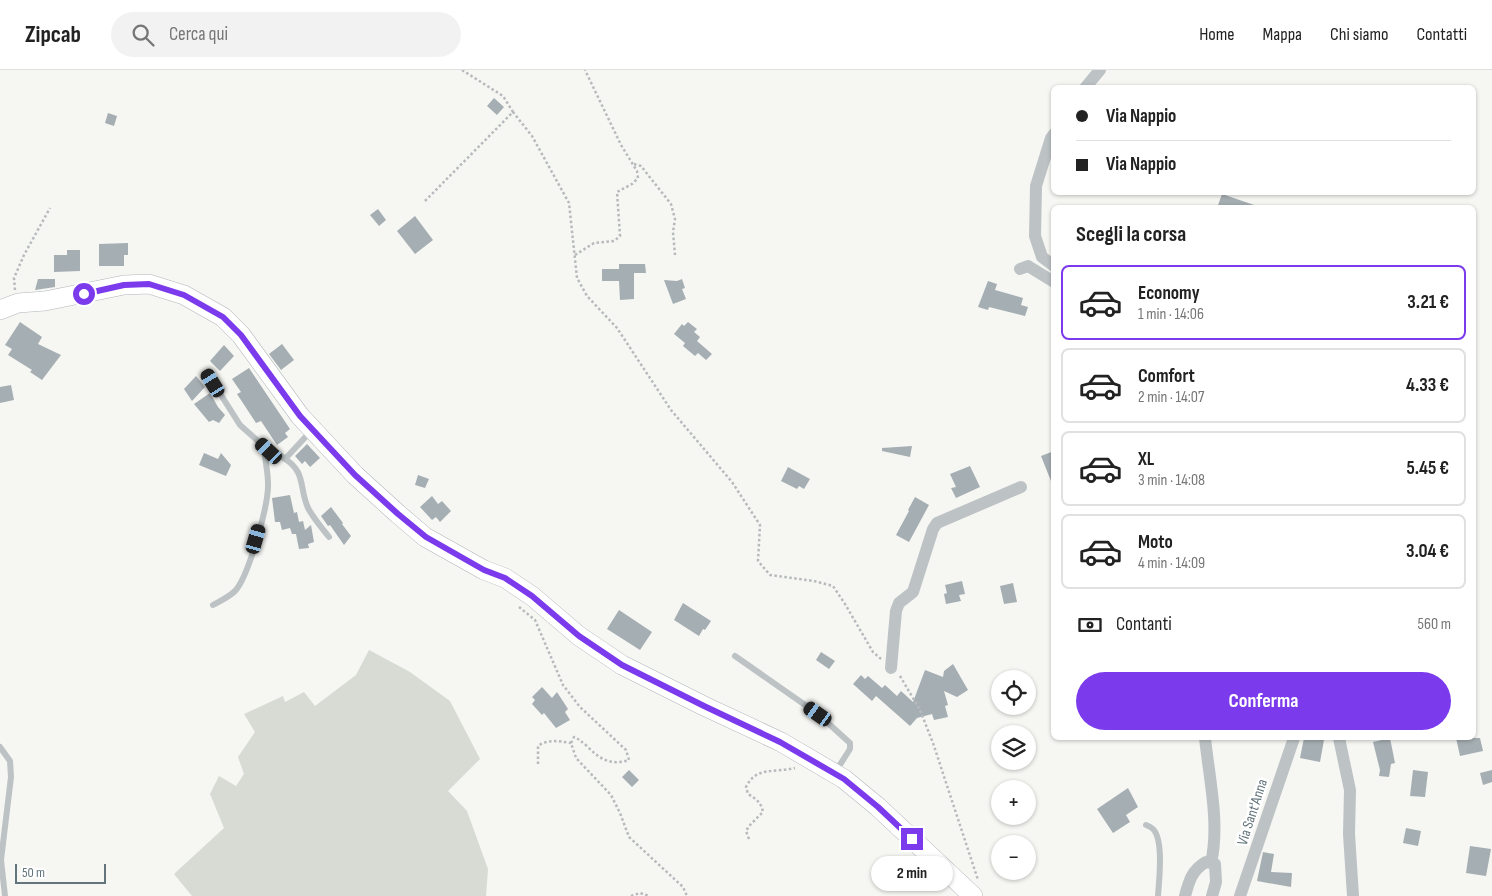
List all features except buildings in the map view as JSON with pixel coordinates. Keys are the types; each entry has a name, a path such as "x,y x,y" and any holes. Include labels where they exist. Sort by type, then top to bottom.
{"street":[{"path":"1088,85 1100,70"},
{"path":"1051,138 1036,186 1035,236 1042,257 1051,264"},
{"path":"1020,269 1028,266 1051,280"},
{"path":"8,308 18,303 45,301 124,285 149,284 184,295 223,317 241,335 300,416 355,475 426,537 484,570 505,578 521,588 579,636 622,665 780,742 844,779 977,892"},
{"path":"891,668 896,611 899,603 913,592 933,529 937,523 1021,487"},
{"path":"1204,740 1214,816 1214,848 1210,863"},
{"name":"Via Sant'Anna","path":"1240,896 1293,740"},
{"path":"1339,740 1350,790 1349,834 1353,896"},
{"path":"1184,896 1189,880 1199,866 1206,862 1215,864 1216,882 1212,896"}],"lane":[{"path":"207,374 240,425 269,451 277,453 294,465 301,478 302,492 307,506 329,537"},
{"path":"285,459 313,429"},
{"path":"213,605 235,591 245,574 267,501 268,483 264,456 269,451"},
{"path":"735,656 818,714 850,743 850,750 834,773"},
{"path":"0,747 10,761 11,778 1,860 5,896"},
{"path":"1146,825 1154,830 1158,839 1158,896"}],"path":[{"path":"462,70 503,96 532,136 569,203 577,278 587,296 617,328 671,410 732,482 760,525 758,561 770,575 814,581 833,586 846,604 873,652 902,678 920,710 933,743 977,892"},
{"path":"575,255 594,243 614,241 620,236 617,192 632,184 638,178 637,171 621,145 585,70"},
{"path":"425,201 513,112"},
{"path":"633,164 641,166 671,204 675,219 673,232 675,255"},
{"path":"8,308 14,278 24,254 50,208"},
{"path":"521,588 517,599 519,607 535,620 563,685 580,707 626,750 630,760 622,762 608,761 597,757 579,739 574,738 570,743"},
{"path":"538,764 538,746 544,742 554,740 570,743"},
{"path":"570,743 576,758 611,795 629,837 683,887 687,896"},
{"path":"749,839 746,831 764,812 758,800 748,794 746,787 749,780 759,773 798,767"},
{"path":"631,896 640,893 649,896"}],"shaded area":[{"path":"369,650 410,672 450,701 480,759 448,791 467,811 488,869 486,896 192,896 174,874 224,828 210,794 219,776 236,786 244,774 238,757 255,732 244,714 283,696 285,702 304,692 315,706 356,675"}],"route":[{"path":"84,294 124,285 149,284 184,295 223,317 241,335 300,416 355,475 426,537 484,570 505,578 532,596 579,636 622,665 780,742 844,779 912,839"}]}
